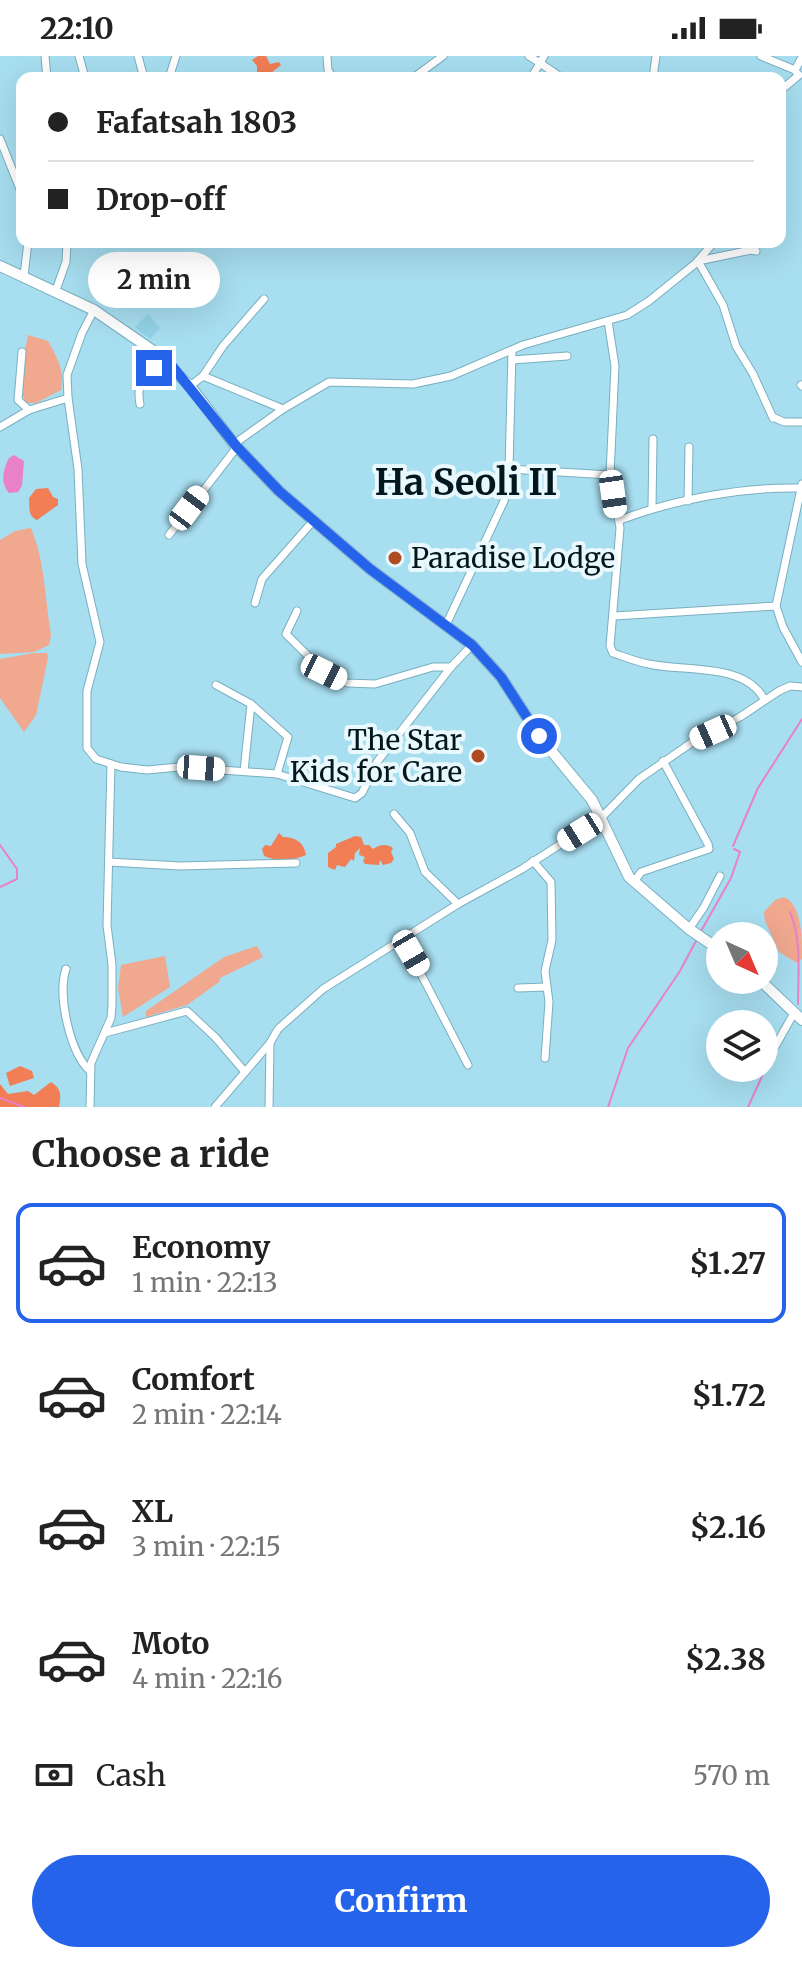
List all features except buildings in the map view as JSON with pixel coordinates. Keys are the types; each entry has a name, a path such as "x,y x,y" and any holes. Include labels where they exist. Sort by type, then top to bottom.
{"main road":[{"path":"0,266 94,310 162,358 190,386 236,446 279,491 370,569 472,645 501,677 539,736 592,800 621,864 634,882 706,941"},
{"path":"776,994 799,1014"}],"street":[{"path":"421,72 443,56"},
{"path":"529,56 542,59"},
{"path":"761,56 798,73 802,57"},
{"path":"0,139 16,179"},
{"path":"24,276 27,248"},
{"path":"56,290 66,262 67,248"},
{"path":"169,535 236,446 283,409 329,382 413,384 451,376 523,345 627,315 698,261 709,248"},
{"path":"698,261 756,251"},
{"path":"698,261 723,305 736,346 774,418 784,422 802,422"},
{"path":"190,386 203,376 223,346 264,299"},
{"path":"94,310 67,375 78,469 82,564 100,642 87,691 87,748 96,759 147,770 179,767 277,774 359,797 377,762 451,667 472,645"},
{"path":"608,321 615,366 610,475 620,520 610,646 613,653 650,665 722,671 747,683 764,699"},
{"path":"446,625 504,501 509,469 512,351"},
{"path":"22,352 18,400 29,410"},
{"path":"512,360 567,356"},
{"path":"140,404 137,389 162,358"},
{"path":"203,376 283,409"},
{"path":"0,427 29,410 68,398"},
{"path":"652,508 653,439"},
{"path":"688,501 689,447"},
{"path":"509,469 610,475"},
{"path":"620,520 652,508 688,501 802,486 776,606 783,627 802,662"},
{"path":"255,603 262,579 314,520"},
{"path":"614,616 776,606"},
{"path":"297,611 286,634 322,670 347,683 375,684 433,667 451,667"},
{"path":"216,685 251,704 288,737 277,774"},
{"path":"215,1107 270,1043 278,1029 323,989 601,818 639,779 697,739 790,686 802,687"},
{"path":"244,771 251,704"},
{"path":"634,882 641,872 709,849 663,761"},
{"path":"90,1107 90,1071 111,1018 112,1005 112,965 107,925 111,764"},
{"path":"394,814 410,833 425,872 458,904"},
{"path":"533,861 551,882 552,940 545,971 549,1002 545,1058"},
{"path":"109,862 180,866 296,863"},
{"path":"691,930 720,876"},
{"path":"403,939 468,1065"},
{"path":"66,969 62,983 73,1049 90,1071"},
{"path":"518,988 546,987"},
{"path":"105,1033 187,1011 245,1072"},
{"path":"778,1042 799,1014"},
{"path":"269,1107 270,1043"}],"shaded area":[{"path":"266,56 270,64 279,62 281,65 272,72 257,72 252,60"},
{"path":"148,314 160,328 150,339 135,327"},
{"path":"28,335 48,341 62,377 61,390 36,403 27,403 21,388"},
{"path":"14,455 24,461 22,486 18,492 9,493 3,476 9,458"},
{"path":"48,488 58,499 58,505 37,520 30,513 29,498 36,489"},
{"path":"31,528 44,580 51,635 49,645 34,652 0,654 0,540 15,531"},
{"path":"47,653 48,658 36,715 24,732 0,698 0,659"},
{"path":"279,833 298,841 306,855 285,860 264,856 262,849 265,845 271,846"},
{"path":"355,836 361,837 364,845 373,849 383,845 393,848 394,859 383,865 380,860 379,865 365,864 365,857 359,855 360,848 355,853 354,861 351,859 345,867 337,865 335,870 328,867 328,853 336,844"},
{"path":"784,897 798,914 802,959 797,963 779,952 778,922 765,921 764,912 775,900"},
{"path":"257,946 263,957 220,978 219,982 187,1005 146,1017 146,1011 224,957"},
{"path":"165,956 170,987 123,1017 118,988 121,965"},
{"path":"20,1066 32,1071 34,1078 10,1086 6,1073"},
{"path":"51,1082 60,1093 59,1107 0,1107 0,1084 8,1094 28,1091 34,1095"}],"waterway":[{"path":"733,846 758,788 802,719"},
{"path":"0,845 17,869 17,879 0,887"},
{"path":"700,933 731,878 740,852 734,849"},
{"path":"790,912 798,945 798,1004"},
{"path":"608,1107 628,1048 680,971 697,939"},
{"path":"748,1107 759,1082"},
{"path":"0,1098 24,1107"}],"place":[{"name":"Paradise Lodge","path":"395,558"},
{"name":"The Star Kids for Care","path":"478,756"}],"district":[{"name":"Ha Seoli II","path":"466,482"}],"route":[{"path":"154,368 162,358 172,366 237,447 279,491 370,569 472,645 501,677 539,736"}]}
